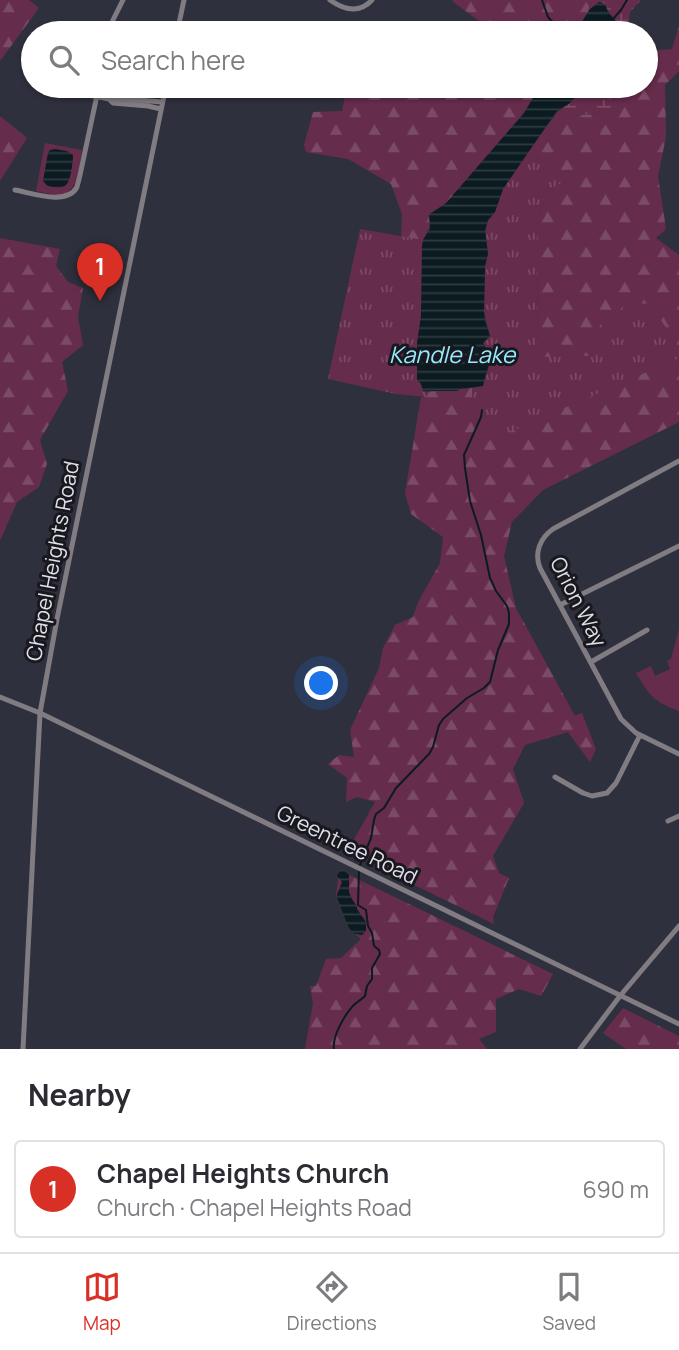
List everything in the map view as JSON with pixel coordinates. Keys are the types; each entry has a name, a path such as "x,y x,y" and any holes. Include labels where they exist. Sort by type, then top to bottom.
{"street":[{"path":"113,21 123,0"},
{"path":"180,21 184,0"},
{"path":"330,0 352,10 366,6 372,0"},
{"path":"15,190 56,197 65,197 72,193 80,176 96,98"},
{"path":"105,98 113,103 162,106"},
{"name":"Chapel Heights Road","path":"23,1049 40,713 164,98"},
{"name":"Orion Way","path":"679,461 559,525 543,537 538,562 621,719 640,735 679,754"},
{"path":"560,605 679,546"},
{"path":"590,662 648,630"},
{"name":"Greentree Road","path":"0,697 40,713 679,1024"},
{"path":"555,777 592,796 607,793 640,735"},
{"path":"668,821 679,816"},
{"path":"580,1049 679,926"}],"green space":[{"path":"0,0 29,0 39,8 29,21 21,21 21,32 0,61"},
{"path":"591,0 582,21 479,21 452,1"},
{"path":"591,0 641,0 630,12 629,21 615,21 603,3 588,12"},
{"path":"679,26 679,71 665,85 666,137 658,176 666,229 656,238 679,255 679,422 543,490 512,522 504,556 516,608 575,716 582,713 596,749 590,762 568,732 525,745 513,769 524,803 493,856 499,873 509,878 493,917 494,924 347,852 375,802 357,797 346,802 347,778 328,764 339,755 354,757 350,730 379,668 383,648 395,625 413,617 418,602 440,563 443,537 411,514 405,493 421,397 426,397 425,392 472,388 472,409 478,423 591,356 537,358 538,217 550,189 571,177 528,152 559,110 572,116 622,111 608,98 658,98 658,50 672,49"},
{"path":"345,98 534,98 446,204 430,213 430,226 423,240 401,237 402,214 391,184 348,159 306,152 304,145 313,112 342,111"},
{"path":"574,98 608,98 623,111 572,116 559,110"},
{"path":"0,116 27,138 0,181"},
{"path":"45,143 82,150 77,178 65,194 36,191"},
{"path":"528,152 572,177 550,189 538,217 537,357 590,356 587,336 629,302 649,304 673,337 677,359 479,445 473,437 478,423 472,409 472,388 483,386 490,363 483,343 490,336 484,312 485,266 488,254 485,225 495,212 503,189"},
{"path":"360,229 423,240 417,379 426,397 396,394 328,379"},
{"path":"0,238 60,249 56,266 68,282 83,288 78,317 83,345 62,362 68,391 40,440 47,464 39,487 17,502 0,541"},
{"path":"679,629 679,711 653,697 636,673 651,666 655,676 670,669 667,661 671,659"},
{"path":"339,870 553,974 541,996 519,989 496,999 496,1032 479,1039 487,1049 305,1049 313,1003 310,986 316,986 326,959 341,958 361,939 350,930 336,897"},
{"path":"623,1008 679,1036 679,1049 626,1049 603,1033"}],"water":[{"path":"599,2 605,4 616,21 582,21 590,9"},
{"name":"Kandle Lake","path":"533,98 574,98 556,112 503,189 495,212 488,220 485,231 488,254 485,266 484,312 490,336 483,343 487,349 489,365 483,386 458,391 423,391 417,380 417,343 421,316 422,246 430,229 429,215 446,203 524,113"},
{"path":"55,149 73,155 69,179 62,187 48,186 43,181 48,153"},
{"path":"340,870 349,875 349,892 366,922 366,931 362,935 351,931 336,897 342,882 337,876"}],"waterway":[{"path":"542,0 552,21"},
{"path":"613,19 627,0"},
{"path":"360,865 371,838 376,814 384,808 396,788 429,754 443,719 490,682 498,650 509,624 507,606 490,578 470,501 465,468 464,455 482,410"},
{"path":"334,1049 339,1027 352,1007 365,996 372,979 372,968 380,954 374,946 366,910 358,905 359,871"}],"place":[{"name":"Chapel Heights Church","path":"100,301"}]}
